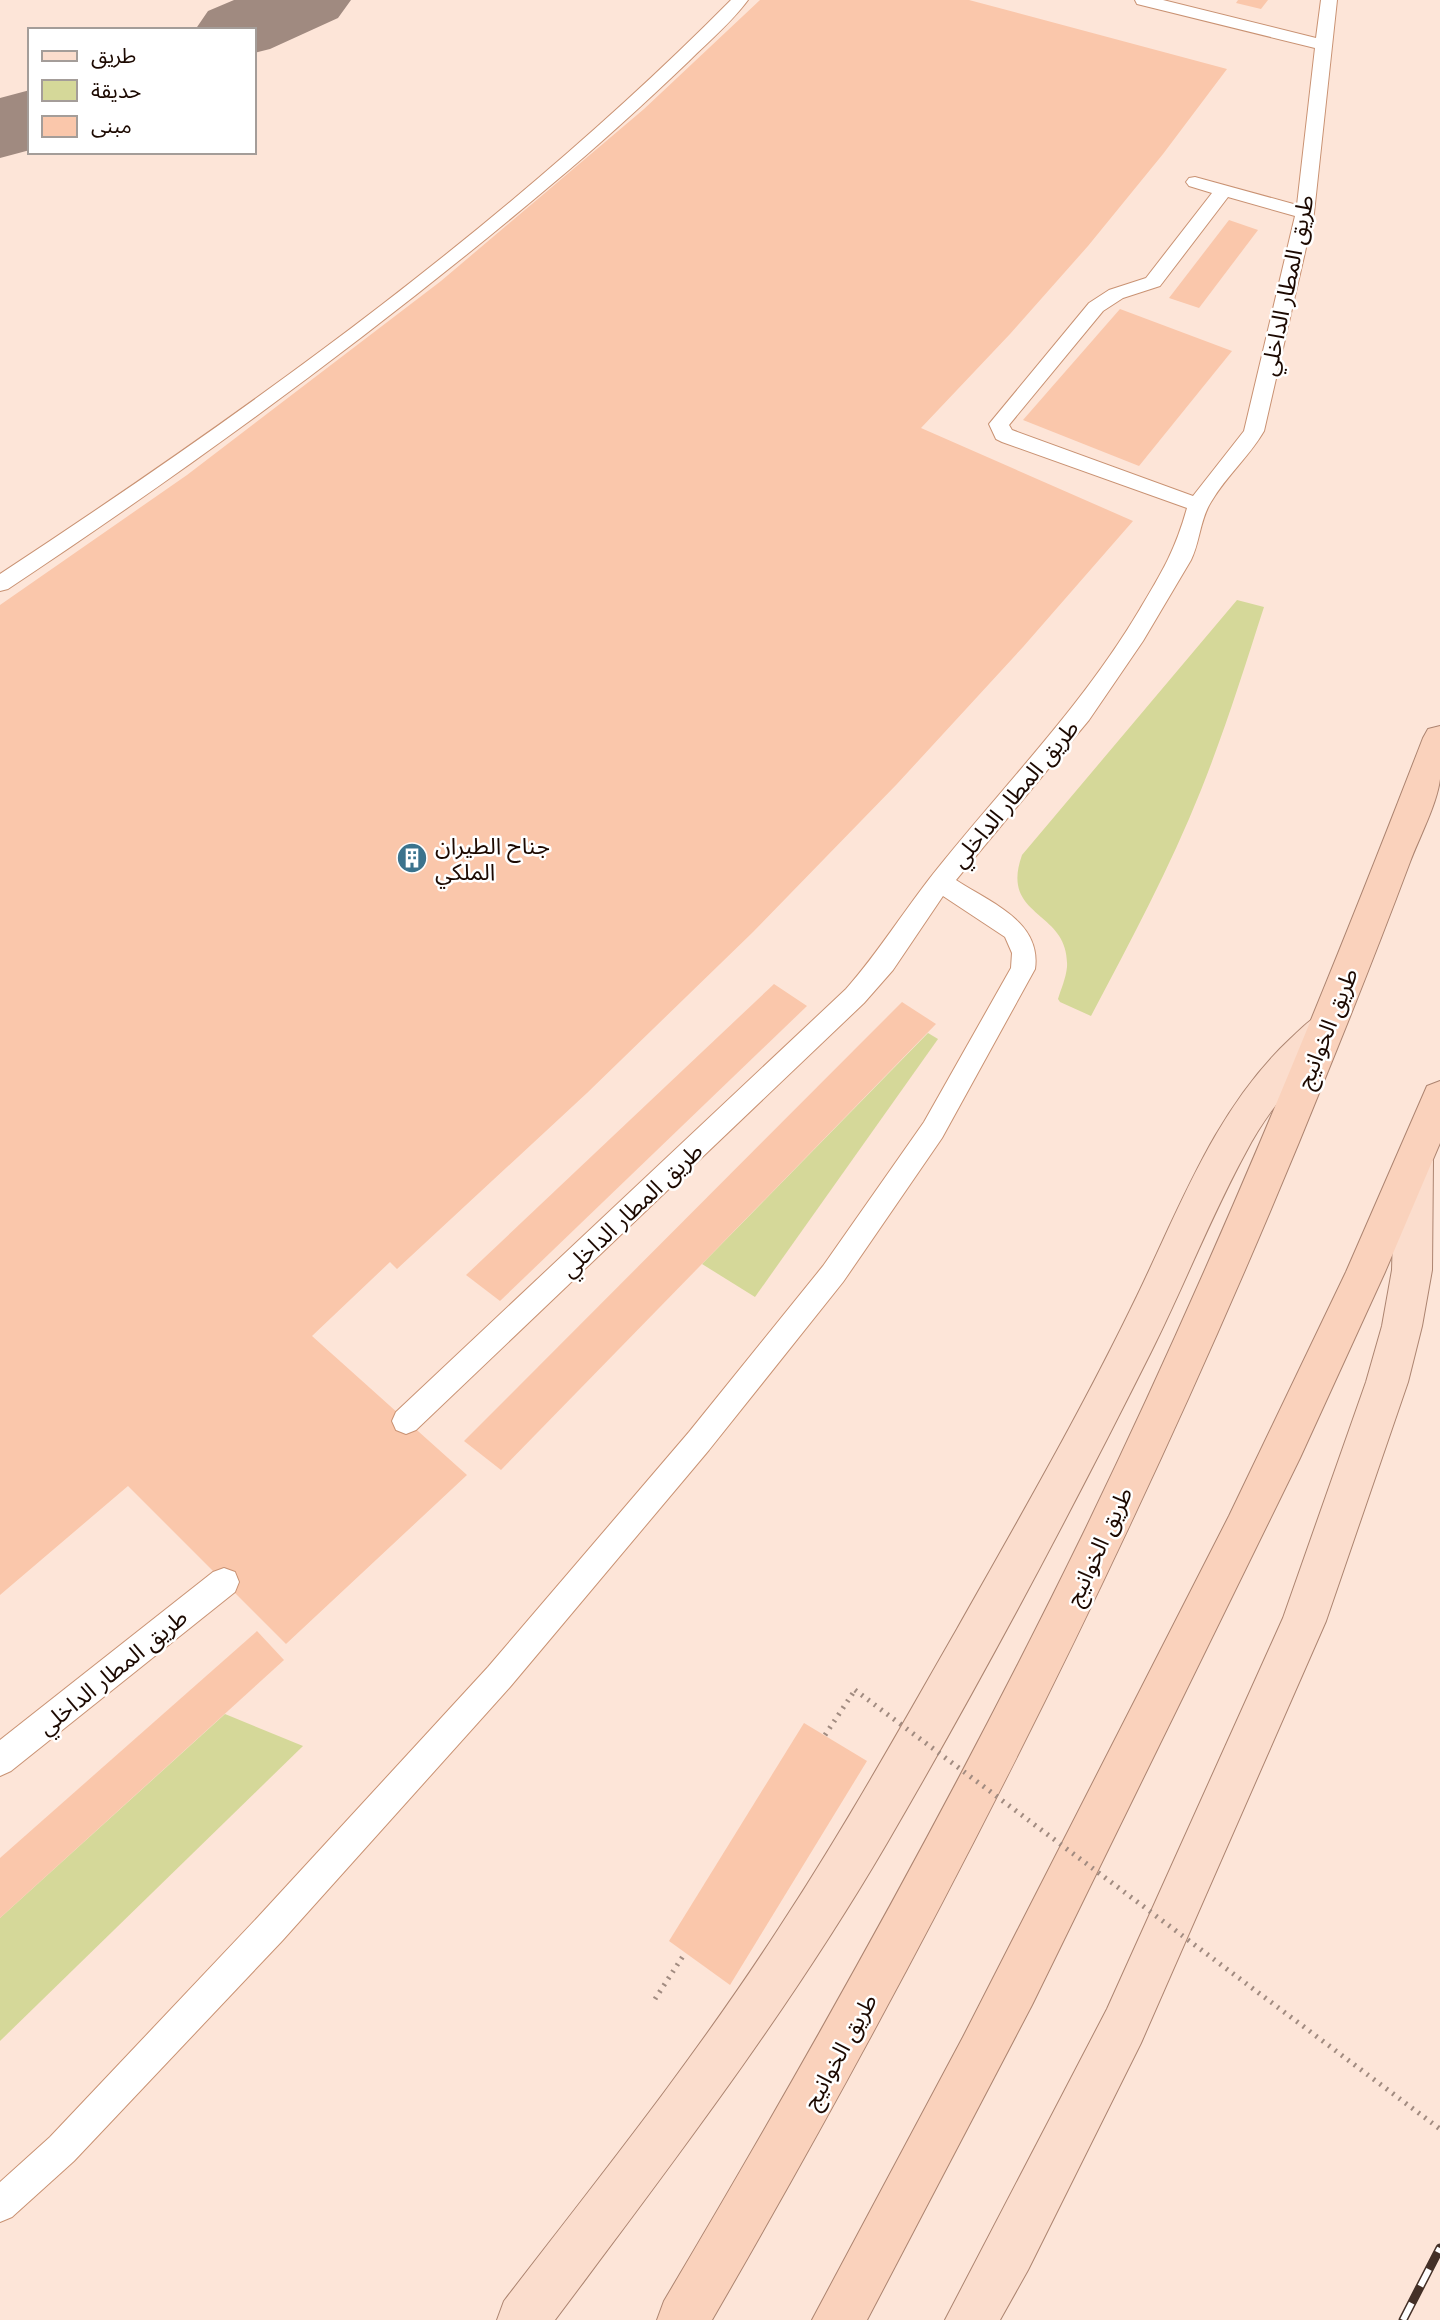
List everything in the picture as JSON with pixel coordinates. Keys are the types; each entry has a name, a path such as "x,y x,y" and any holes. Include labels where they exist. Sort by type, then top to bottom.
{"highway":[{"name":"طريق الخوانيج","path":"683,2320 771,2174 946,1856 1092,1560 1193,1340 1327,1027 1440,738"},
{"path":"838,2320 1012,1994 1184,1652 1324,1361 1440,1097"}],"main road":[{"path":"523,2320 704,2080 795,1947 870,1827 1055,1497 1138,1336 1232,1140 1259,1098 1291,1060 1327,1027"},
{"path":"971,2320 1010,2252 1124,2026 1304,1620 1387,1382 1402,1326 1412,1270 1414,1161"}],"lane":[{"path":"0,584 73,537 283,387 462,249 613,123 740,0"},
{"path":"1143,0 1323,45"},
{"name":"طريق المطار الداخلي","path":"406,1421 855,996 884,963 940,882 1081,714 1135,636 1187,546 1198,505 1214,481 1245,447 1254,431 1305,213 1329,0"},
{"path":"1195,182 1305,213"},
{"path":"1198,505 1003,434 999,424 1096,307 1116,294 1153,282 1224,190"},
{"path":"0,2205 62,2149 270,1929 499,1677 699,1441 833,1275 933,1130 1023,969 1025,956 1021,941 1014,930 940,882"},
{"name":"طريق المطار الداخلي","path":"0,1760 224,1582"}],"path":[{"path":"825,1735 855,1690 1440,2129"},
{"path":"655,1999 685,1953"}],"green space":[{"path":"1237,600 1264,607 1226,722 1176,848 1091,1016 1058,999 1067,967 1065,948 1058,934 1027,903 1020,891 1017,876 1022,855"},
{"path":"928,1033 938,1039 755,1297 702,1264"},
{"path":"225,1714 303,1746 0,2041 0,1918"}],"building":[{"name":"جناح الطيران الملكي","path":"760,0 969,0 1227,69 1163,154 1088,246 921,428 1133,521 1023,647 897,784 753,932 587,1093 397,1269 390,1262 312,1336 467,1475 286,1644 128,1486 0,1595 0,605 187,475 441,281 644,109"},
{"path":"1238,0 1268,0 1261,9 1236,3"},
{"path":"1229,220 1258,230 1199,308 1169,298"},
{"path":"1120,309 1232,351 1139,466 1023,420"},
{"path":"774,984 807,1006 500,1301 466,1275"},
{"path":"902,1002 936,1024 501,1470 464,1441"},
{"path":"257,1631 284,1660 0,1918 0,1858"},
{"path":"804,1723 867,1761 730,1985 669,1941"}],"taxiway":[{"path":"244,28 307,0"},
{"path":"0,130 28,119"}],"railway":[{"path":"1403,2320 1440,2248"}],"place":[{"name":"جناح الطيران الملكي","path":"412,858"}]}
